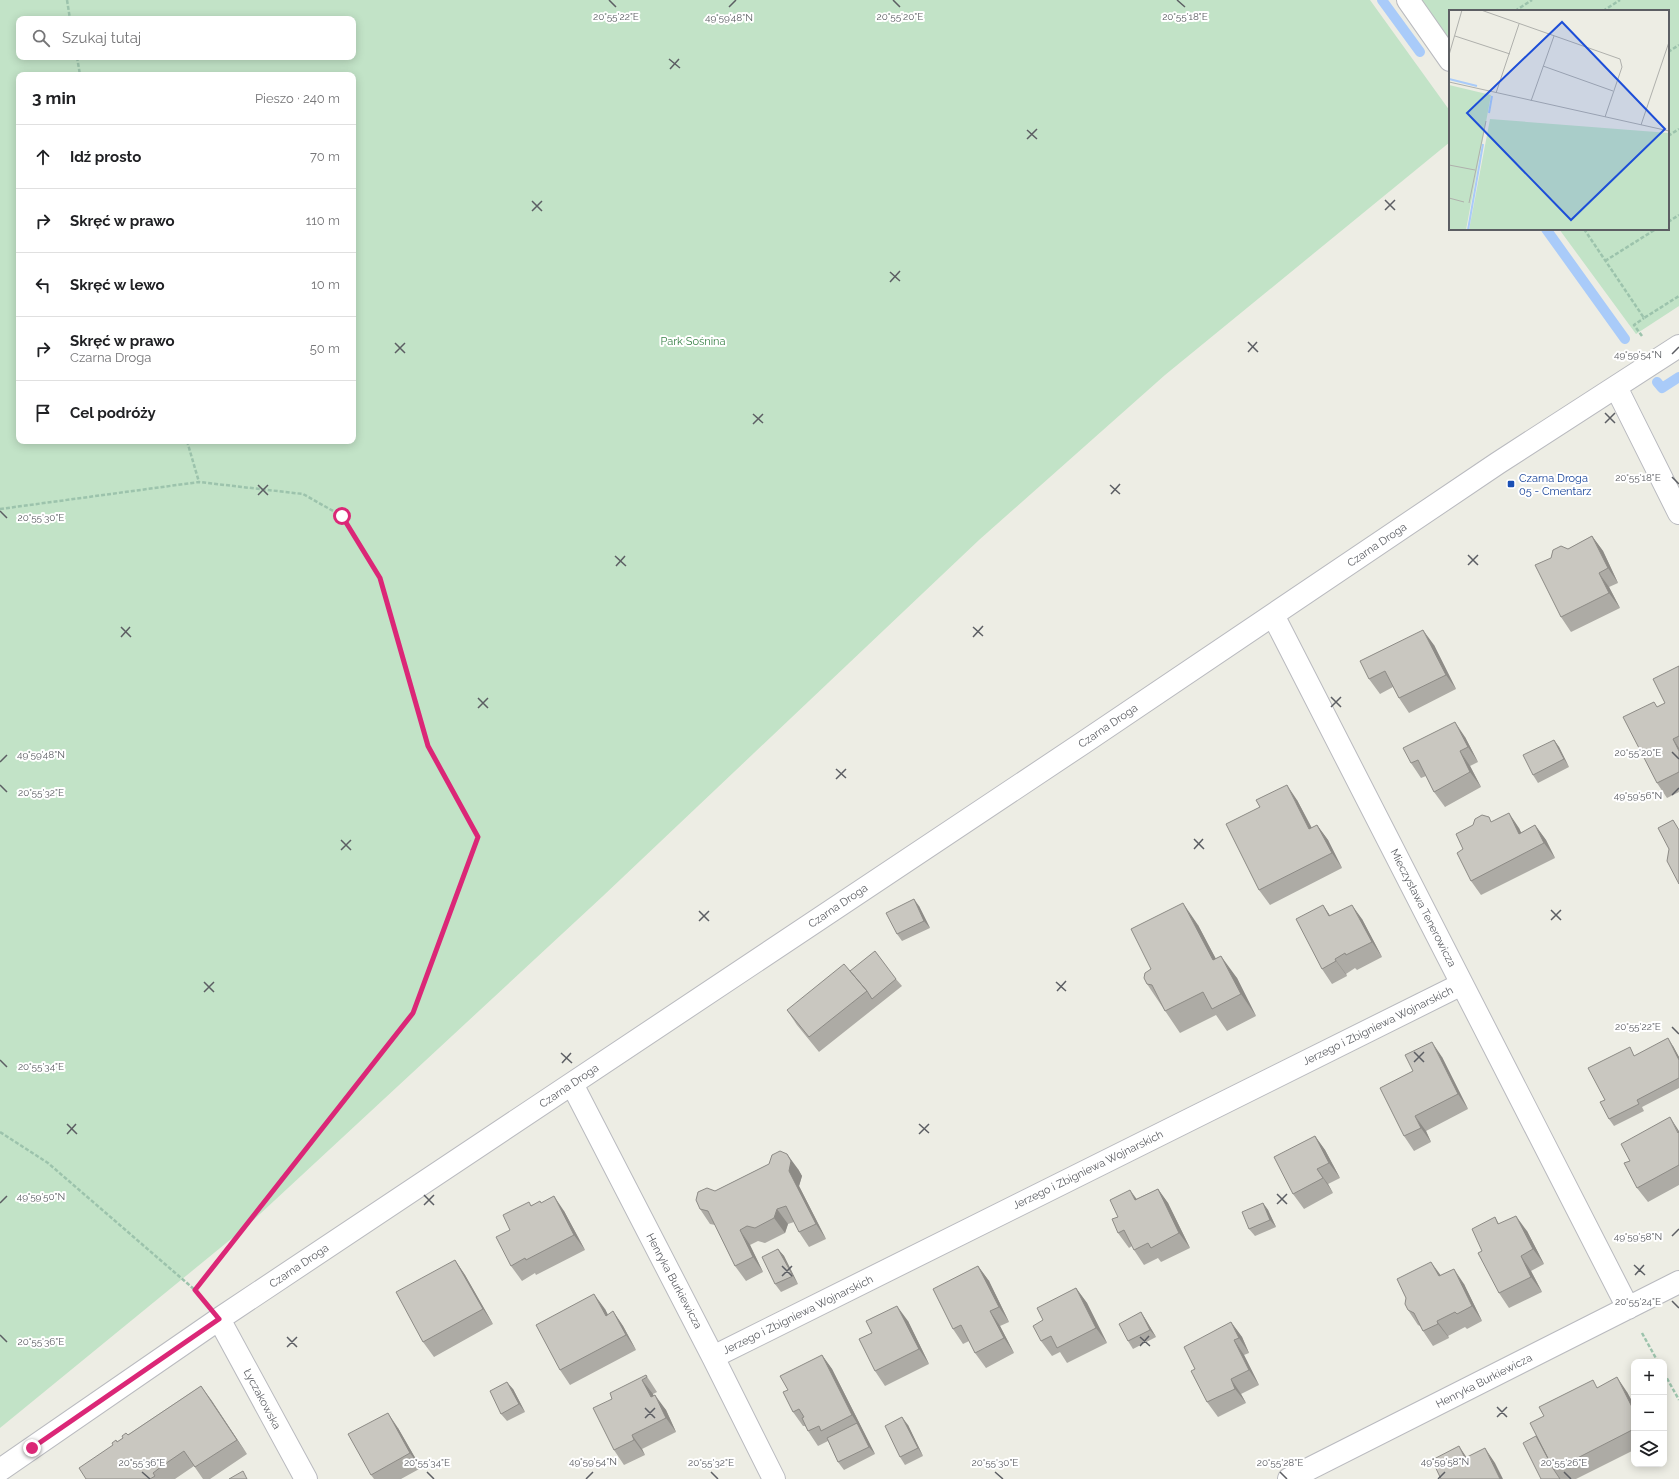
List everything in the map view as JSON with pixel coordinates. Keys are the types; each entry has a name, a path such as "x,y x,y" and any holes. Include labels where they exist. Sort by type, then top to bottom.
{"street":[{"path":"1408,0 1449,59"},
{"name":"Czarna Droga","path":"0,1470 219,1319 1274,615 1491,468 1679,346"},
{"path":"1616,387 1679,513"},
{"name":"Mieczysława Tenerowicza","path":"1274,615 1628,1308"},
{"name":"Jerzego i Zbigniewa Wojnarskich","path":"713,1357 1462,984"},
{"name":"Henryka Burkiewicza","path":"572,1084 713,1357 774,1479"},
{"name":"Henryka Burkiewicza","path":"1289,1479 1679,1282"},
{"name":"Łyczakowska","path":"219,1319 306,1479"}],"path":[{"path":"67,0 70,16"},
{"path":"1517,10 1532,0"},
{"path":"1605,10 1620,0"},
{"path":"1669,51 1679,45"},
{"path":"78,60 80,72"},
{"path":"1669,135 1679,129"},
{"path":"1669,221 1679,215"},
{"path":"1585,230 1644,318"},
{"path":"1605,261 1654,230"},
{"path":"1645,340 1634,325 1679,296"},
{"path":"188,444 199,482"},
{"path":"0,509 199,482 303,494 342,516 380,578 428,746 478,837 413,1013 195,1290"},
{"path":"0,1132 48,1163 195,1290 219,1319"},
{"path":"1628,1308 1656,1359"},
{"path":"1667,1378 1679,1400"}],"green space":[{"name":"Park Sośnina","path":"0,0 1370,0 1449,110 1449,143 1165,375 979,540 603,896 247,1226 0,1428"},
{"path":"1399,0 1679,0 1679,306 1636,334 1560,230 1669,230 1669,10 1449,10 1449,72"}],"building":[{"path":"1592,536 1608,568 1599,573 1609,593 1561,617 1535,565 1551,558 1553,550 1561,546 1568,549"},
{"path":"1423,630 1446,675 1399,698 1385,671 1369,679 1360,661"},
{"path":"1679,666 1679,736 1673,739 1679,751 1679,772 1657,783 1623,717 1654,702 1657,707 1665,703 1653,679"},
{"path":"1455,722 1468,747 1460,751 1470,772 1434,792 1418,760 1411,763 1403,748"},
{"path":"1554,740 1564,759 1533,775 1523,755"},
{"path":"1287,785 1309,829 1317,825 1332,853 1259,890 1226,824 1260,807 1256,800"},
{"path":"1509,813 1519,834 1535,825 1544,843 1471,881 1457,853 1463,849 1456,834 1473,825 1475,819 1482,815 1489,817 1491,822"},
{"path":"1673,820 1679,830 1679,884 1667,861 1669,849 1658,828"},
{"path":"914,899 924,921 897,934 886,913"},
{"path":"1183,903 1213,960 1221,956 1241,994 1212,1009 1203,992 1165,1011 1152,985 1147,984 1144,978 1145,973 1151,969 1131,929"},
{"path":"1323,905 1329,916 1352,905 1372,942 1346,955 1345,953 1335,959 1336,961 1322,969 1296,919"},
{"path":"875,951 896,979 872,999 850,971"},
{"path":"844,964 867,991 809,1037 787,1010"},
{"path":"1668,1038 1679,1060 1679,1078 1637,1100 1639,1104 1609,1119 1600,1102 1605,1100 1588,1068 1630,1047 1634,1056"},
{"path":"1432,1042 1458,1094 1415,1116 1421,1128 1404,1136 1380,1088 1413,1071 1405,1055"},
{"path":"1670,1117 1678,1133 1679,1132 1679,1165 1637,1188 1624,1163 1630,1161 1621,1144"},
{"path":"1315,1136 1329,1163 1317,1169 1323,1178 1293,1194 1274,1157"},
{"path":"780,1151 787,1154 791,1161 789,1171 816,1224 799,1232 786,1206 777,1209 774,1218 755,1228 747,1226 740,1230 753,1257 735,1266 708,1211 700,1209 696,1200 698,1192 707,1188 715,1191 769,1164 772,1155"},
{"path":"1158,1189 1179,1233 1151,1248 1148,1243 1134,1250 1124,1230 1118,1233 1112,1219 1118,1217 1110,1200 1130,1190 1135,1200"},
{"path":"554,1196 574,1235 526,1260 525,1258 511,1266 496,1237 510,1230 503,1215 529,1202 531,1206 540,1201 541,1203"},
{"path":"1263,1203 1270,1220 1249,1229 1242,1212"},
{"path":"1516,1216 1533,1249 1521,1256 1531,1277 1499,1293 1478,1253 1482,1251 1472,1229 1495,1217 1498,1224"},
{"path":"778,1249 793,1276 775,1284 762,1257"},
{"path":"455,1260 483,1309 423,1342 396,1292"},
{"path":"1431,1262 1439,1276 1454,1269 1472,1306 1457,1314 1455,1312 1437,1321 1438,1324 1423,1331 1414,1313 1408,1310 1405,1304 1406,1298 1397,1279"},
{"path":"978,1266 999,1307 990,1311 1004,1338 975,1353 961,1325 953,1329 933,1289"},
{"path":"1076,1288 1096,1328 1057,1348 1051,1336 1041,1341 1033,1326 1043,1320 1037,1308"},
{"path":"594,1294 606,1316 613,1311 626,1335 560,1370 536,1325"},
{"path":"897,1306 919,1349 875,1371 859,1339 872,1333 866,1321"},
{"path":"1141,1312 1150,1330 1128,1341 1119,1324"},
{"path":"1231,1322 1239,1338 1234,1340 1249,1370 1231,1379 1235,1389 1207,1402 1191,1371 1195,1369 1184,1347"},
{"path":"822,1355 852,1415 821,1431 819,1426 808,1431 802,1418 804,1417 799,1409 793,1412 783,1392 788,1390 780,1376"},
{"path":"646,1375 647,1377 642,1380 651,1397 655,1395 666,1418 632,1435 634,1440 614,1450 593,1408 612,1399 610,1393"},
{"path":"1617,1377 1631,1405 1631,1431 1554,1470 1530,1423 1544,1416 1539,1407 1593,1380 1597,1388"},
{"path":"507,1382 519,1404 501,1414 490,1391"},
{"path":"201,1386 237,1440 195,1467 184,1451 153,1473 155,1476 150,1479 86,1479 79,1468 113,1445 112,1443 116,1440 117,1442 123,1438 122,1436 126,1433 128,1435"},
{"path":"388,1413 410,1453 371,1475 348,1434"},
{"path":"902,1417 918,1448 900,1457 885,1426"},
{"path":"857,1423 869,1447 838,1462 827,1438"},
{"path":"1536,1436 1560,1479 1541,1479 1523,1443"},
{"path":"1459,1446 1465,1458 1485,1448 1500,1479 1441,1479 1432,1460"},
{"path":"243,1471 247,1479 229,1479"}],"waterway":[{"path":"1382,0 1420,52"},
{"path":"1547,230 1625,339"},
{"path":"1657,382 1662,388 1679,377"}],"place":[{"name":"Czarna Droga 05 - Cmentarz","path":"1511,484"}],"route":[{"path":"32,1448 219,1319 195,1290 413,1013 478,837 428,746 380,578 342,516"}]}
